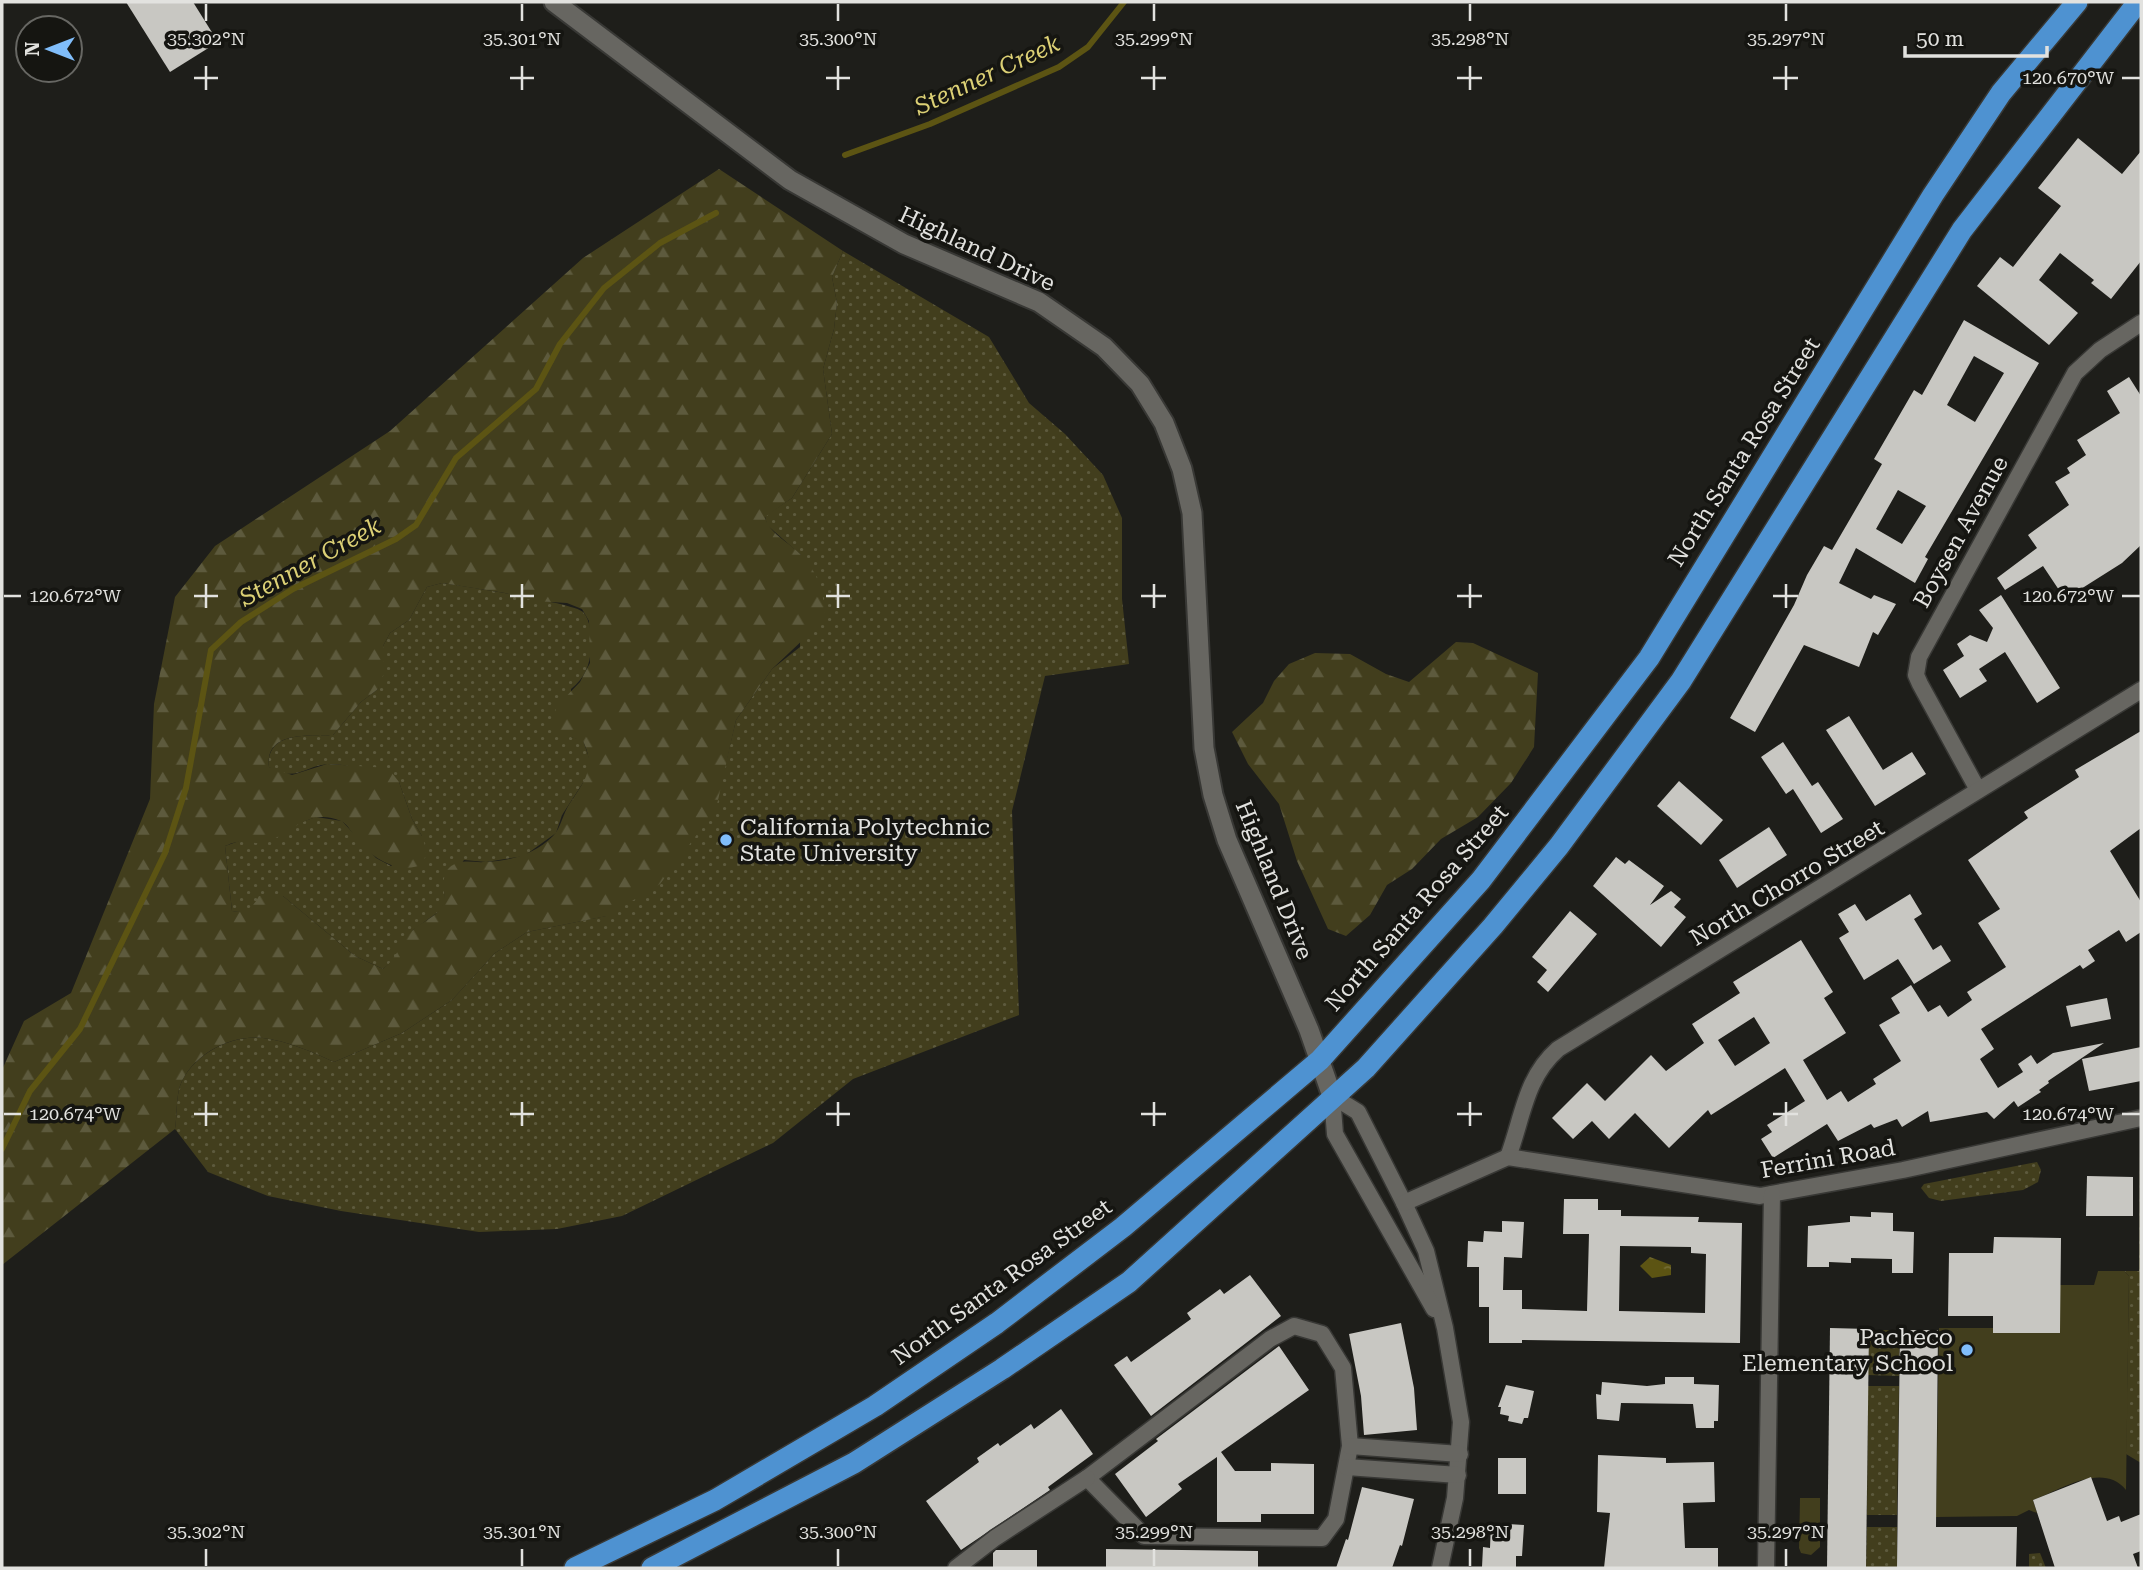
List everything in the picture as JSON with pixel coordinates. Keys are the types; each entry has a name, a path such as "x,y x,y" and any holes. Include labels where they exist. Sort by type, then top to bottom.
{"highway":[{"name":"North Santa Rosa Street","path":"575,1568 715,1500 886,1398 997,1323 1123,1227 1320,1060 1481,880 1648,658 1934,195 2001,93 2077,2"},
{"path":"652,1568 854,1463 1002,1369 1129,1282 1366,1068 1493,926 1559,846 1681,681 1962,230 2138,2"}],"street":[{"name":"Highland Drive","path":"554,2 752,155 798,186 904,244 1039,302 1104,347 1140,384 1164,423 1182,469 1192,513 1204,748 1213,795 1227,840 1320,1060 1332,1096 1335,1134 1445,1328"},
{"name":"Boysen Avenue","path":"1978,790 1916,675 1919,656 2075,373 2100,350 2141,323"},
{"name":"North Chorro Street","path":"1508,1157 1535,1076 1540,1066 1558,1049 1901,841 1978,790 2141,690"},
{"name":"Highland Drive","path":"1332,1096 1358,1112 1404,1203 1426,1251 1445,1328 1458,1392 1460,1454 1440,1568"},
{"name":"Ferrini Road","path":"1508,1157 1760,1196 1903,1170 2141,1118"},
{"path":"1404,1203 1508,1157"},
{"path":"1766,1568 1772,1194"},
{"path":"956,1568 1087,1478 1270,1339 1294,1326 1322,1334 1343,1368 1350,1446 1336,1519 1322,1538 1144,1536 1087,1478"},
{"path":"1350,1446 1460,1454"},
{"path":"1347,1467 1458,1475"}],"green space":[{"path":"719,169 843,251 832,277 837,303 834,329 823,369 832,434 792,498 765,517 774,532 806,560 816,575 824,601 825,619 772,669 736,720 716,809 660,884 607,916 527,932 495,953 452,1000 402,1033 334,1062 290,1044 263,1038 238,1039 203,1056 185,1075 180,1086 175,1129 2,1265 2,1070 24,1021 71,993 150,799 154,704 175,597 215,546 390,431 583,258","holes":["442,583 505,593 535,601 567,603 582,609 589,621 590,663 580,682 557,706 551,723 558,733 583,741 589,766 553,836 538,848 513,858 462,862 449,868 444,877 441,908 412,931 383,969 355,956 283,896 259,896 248,909 232,911 225,846 243,841 266,842 310,819 319,817 341,821 365,848 388,864 406,868 424,864 426,849 422,836 412,819 399,782 388,768 327,764 292,775 269,767 270,755 281,741 290,738 333,735 361,702 378,689 384,673 383,646 390,633 409,620 427,587"]},
{"path":"843,251 989,337 1029,403 1065,434 1103,475 1122,518 1122,599 1129,664 1045,676 1012,811 1019,1015 853,1079 773,1143 622,1216 557,1229 479,1232 341,1211 268,1196 208,1172 175,1129 180,1086 185,1075 203,1056 238,1039 263,1038 290,1044 334,1062 402,1033 452,1000 495,953 527,932 606,916 727,758 736,720 772,669 800,647 801,555 767,525 765,516 792,498 832,434 823,369 834,329 837,303 832,277"},
{"path":"442,583 540,600 583,612 590,628 590,654 583,676 571,689 571,737 583,740 590,772 562,815 556,833 524,856 486,862 464,860 444,888 445,901 441,910 413,930 396,958 383,969 355,956 283,896 245,912 232,911 225,846 245,839 267,841 293,825 316,817 342,821 376,858 391,866 422,836 412,819 399,782 349,766 322,765 294,774 278,772 269,767 270,755 281,741 301,736 333,735 361,702 378,689 383,646 390,633 409,620 427,587"},
{"path":"1456,642 1473,643 1538,673 1534,747 1511,783 1478,817 1441,839 1412,869 1387,885 1370,915 1346,936 1328,929 1297,861 1279,804 1248,764 1232,732 1263,703 1274,681 1289,664 1315,653 1350,654 1386,674 1409,682"},
{"path":"2140,1140 2141,1463 2126,1454 2129,1276 2124,1271 2139,1271"},
{"path":"2037,1162 2041,1170 2038,1182 2023,1190 1941,1201 1929,1198 1921,1188 1924,1184"},
{"path":"2098,1271 2124,1271 2129,1276 2126,1490 2117,1482 2094,1478 2081,1480 2033,1500 2037,1513 2029,1510 2017,1516 1936,1517 1939,1328 1993,1328 1993,1333 2059,1333 2060,1285 2094,1285"},
{"path":"1869,1330 1900,1330 1899,1376 1868,1375"},
{"path":"1868,1386 1899,1386 1897,1515 1867,1515"},
{"path":"1800,1498 1820,1498 1820,1547 1811,1555 1801,1553 1799,1548"},
{"path":"1867,1527 1897,1527 1897,1568 1866,1568"},
{"path":"2040,1553 2046,1568 2029,1568 2029,1554"}],"water":[{"path":"1650,1257 1671,1265 1671,1275 1652,1278 1640,1266"}],"building":[{"path":"126,2 193,2 218,42 170,72"},
{"path":"2078,138 2122,174 2141,151 2141,261 2111,299 2091,283 2094,280 2060,253 2039,280 2078,313 2049,345 1977,286 2000,257 2013,267 2061,206 2038,188"},
{"path":"1964,320 2039,363 1925,557 1928,559 1915,583 1856,548 1839,583 1871,599 1874,595 1896,604 1878,635 1873,632 1859,667 1804,645 1755,732 1730,718 1824,546 1832,550 1882,464 1874,459 1914,390 1922,395","holes":["1974,356 2004,373 1975,422 1947,405","1898,490 1926,506 1902,544 1876,529"]},
{"path":"2129,377 2141,396 2141,545 2122,563 2065,599 2043,566 2005,590 1997,578 2037,548 2028,535 2069,505 2055,482 2070,473 2067,468 2086,455 2077,440 2120,413 2107,391"},
{"path":"2001,595 2060,688 2037,703 2005,652 1979,669 1987,681 1960,698 1943,670 1964,656 1957,644 1970,635 1987,642 1993,628 1979,610"},
{"path":"1849,716 1883,770 1912,752 1926,774 1875,806 1826,730"},
{"path":"2141,731 2141,828 2110,851 2141,902 2141,932 2126,942 2119,930 2088,950 2095,961 2083,969 2080,965 1981,1029 1994,1049 1980,1059 1998,1088 2023,1072 2018,1064 2031,1055 2037,1064 2053,1053 2104,1043 2048,1081 2049,1083 2039,1090 2041,1092 2018,1107 2014,1101 1994,1119 1987,1112 1930,1122 1928,1111 1902,1127 1897,1119 1874,1128 1871,1124 1838,1141 1827,1124 1773,1158 1761,1139 1772,1132 1767,1125 1805,1101 1785,1068 1711,1115 1708,1110 1669,1148 1635,1113 1609,1139 1592,1121 1573,1139 1552,1118 1587,1083 1605,1101 1651,1055 1666,1071 1704,1043 1692,1024 1740,993 1733,982 1801,940 1833,992 1824,998 1846,1033 1803,1060 1827,1100 1841,1091 1848,1102 1876,1084 1873,1079 1901,1061 1879,1025 1900,1013 1891,998 1911,985 1928,1012 1940,1005 1948,1017 1972,1000 1967,992 2006,967 1978,923 2000,909 1968,860 2028,818 2024,812 2079,777 2075,770","holes":["1754,1017 1770,1043 1735,1066 1718,1040"]},
{"path":"1783,742 1812,786 1818,782 1843,819 1821,833 1793,789 1786,794 1761,757"},
{"path":"1679,781 1723,820 1701,845 1657,806"},
{"path":"1769,827 1787,855 1737,888 1719,860"},
{"path":"1616,857 1625,864 1629,860 1664,886 1650,905 1671,891 1681,899 1674,907 1686,917 1661,947 1593,886"},
{"path":"1910,894 1922,914 1914,919 1933,950 1941,945 1951,961 1914,984 1898,959 1864,980 1839,938 1849,932 1838,914 1855,904 1866,921"},
{"path":"1570,911 1597,934 1548,992 1537,982 1547,970 1532,957"},
{"path":"2107,998 2111,1019 2071,1027 2066,1006"},
{"path":"2141,1047 2141,1081 2089,1091 2082,1059"},
{"path":"2087,1176 2133,1177 2133,1216 2086,1216"},
{"path":"1564,1199 1598,1199 1598,1210 1621,1210 1621,1216 1699,1217 1698,1222 1742,1223 1740,1343 1522,1340 1522,1343 1489,1343 1489,1307 1479,1307 1479,1267 1467,1267 1468,1241 1483,1242 1484,1231 1502,1232 1502,1221 1524,1222 1522,1258 1504,1257 1503,1290 1522,1290 1522,1309 1587,1311 1589,1234 1563,1234","holes":["1620,1246 1691,1247 1691,1253 1706,1254 1705,1313 1619,1311"]},
{"path":"1871,1212 1893,1213 1893,1231 1914,1232 1913,1273 1892,1273 1892,1259 1851,1258 1851,1263 1829,1262 1829,1267 1807,1267 1808,1226 1850,1222 1850,1216 1871,1217"},
{"path":"1994,1237 2061,1238 2060,1333 1993,1333 1993,1316 1948,1316 1949,1253 1993,1253"},
{"path":"1250,1275 1281,1316 1151,1416 1114,1365 1127,1356 1131,1362 1191,1319 1187,1313 1220,1289 1224,1294"},
{"path":"1401,1323 1414,1388 1417,1430 1364,1435 1361,1396 1349,1334"},
{"path":"1830,1328 1869,1329 1866,1568 1827,1568"},
{"path":"1900,1330 1938,1330 1936,1527 2017,1527 2016,1568 1897,1568"},
{"path":"1279,1346 1309,1390 1221,1452 1235,1471 1271,1471 1271,1463 1314,1464 1314,1514 1261,1514 1261,1522 1217,1522 1217,1457 1178,1484 1182,1489 1146,1517 1115,1474 1158,1441 1156,1439"},
{"path":"1665,1377 1694,1377 1694,1384 1719,1385 1718,1421 1714,1421 1714,1428 1696,1428 1693,1404 1621,1403 1619,1421 1597,1419 1596,1394 1601,1395 1602,1382 1647,1386 1665,1384"},
{"path":"1506,1385 1534,1391 1528,1418 1524,1418 1522,1424 1508,1421 1509,1416 1500,1414 1501,1407 1498,1407"},
{"path":"1061,1409 1093,1454 1048,1487 1050,1490 961,1550 926,1501 979,1462 977,1458 998,1443 1000,1446 1031,1424 1034,1429"},
{"path":"1598,1455 1666,1458 1666,1463 1714,1462 1715,1502 1683,1503 1685,1548 1718,1548 1718,1568 1604,1568 1610,1513 1597,1512"},
{"path":"1498,1458 1526,1458 1526,1494 1498,1494"},
{"path":"2091,1477 2107,1521 2119,1516 2121,1522 2141,1514 2141,1551 2133,1554 2138,1568 2055,1568 2033,1500"},
{"path":"1362,1487 1414,1499 1402,1546 1400,1545 1392,1568 1336,1568 1346,1539 1348,1540"},
{"path":"1491,1523 1524,1525 1522,1556 1516,1556 1516,1568 1482,1567 1483,1547 1490,1548"},
{"path":"1106,1549 1258,1551 1258,1568 1106,1568"},
{"path":"996,1550 1037,1550 1037,1568 993,1568 993,1553"}],"waterway":[{"name":"Stenner Creek","path":"845,155 930,124 1059,67 1088,47 1124,2"},
{"name":"Stenner Creek","path":"2,1149 30,1091 80,1029 165,853 186,788 211,650 241,622 293,589 396,539 416,525 456,458 536,389 560,344 604,288 660,243 716,213"}],"place":[{"name":"California Polytechnic State University","path":"726,840"},
{"name":"Pacheco Elementary School","path":"1967,1350"}]}
